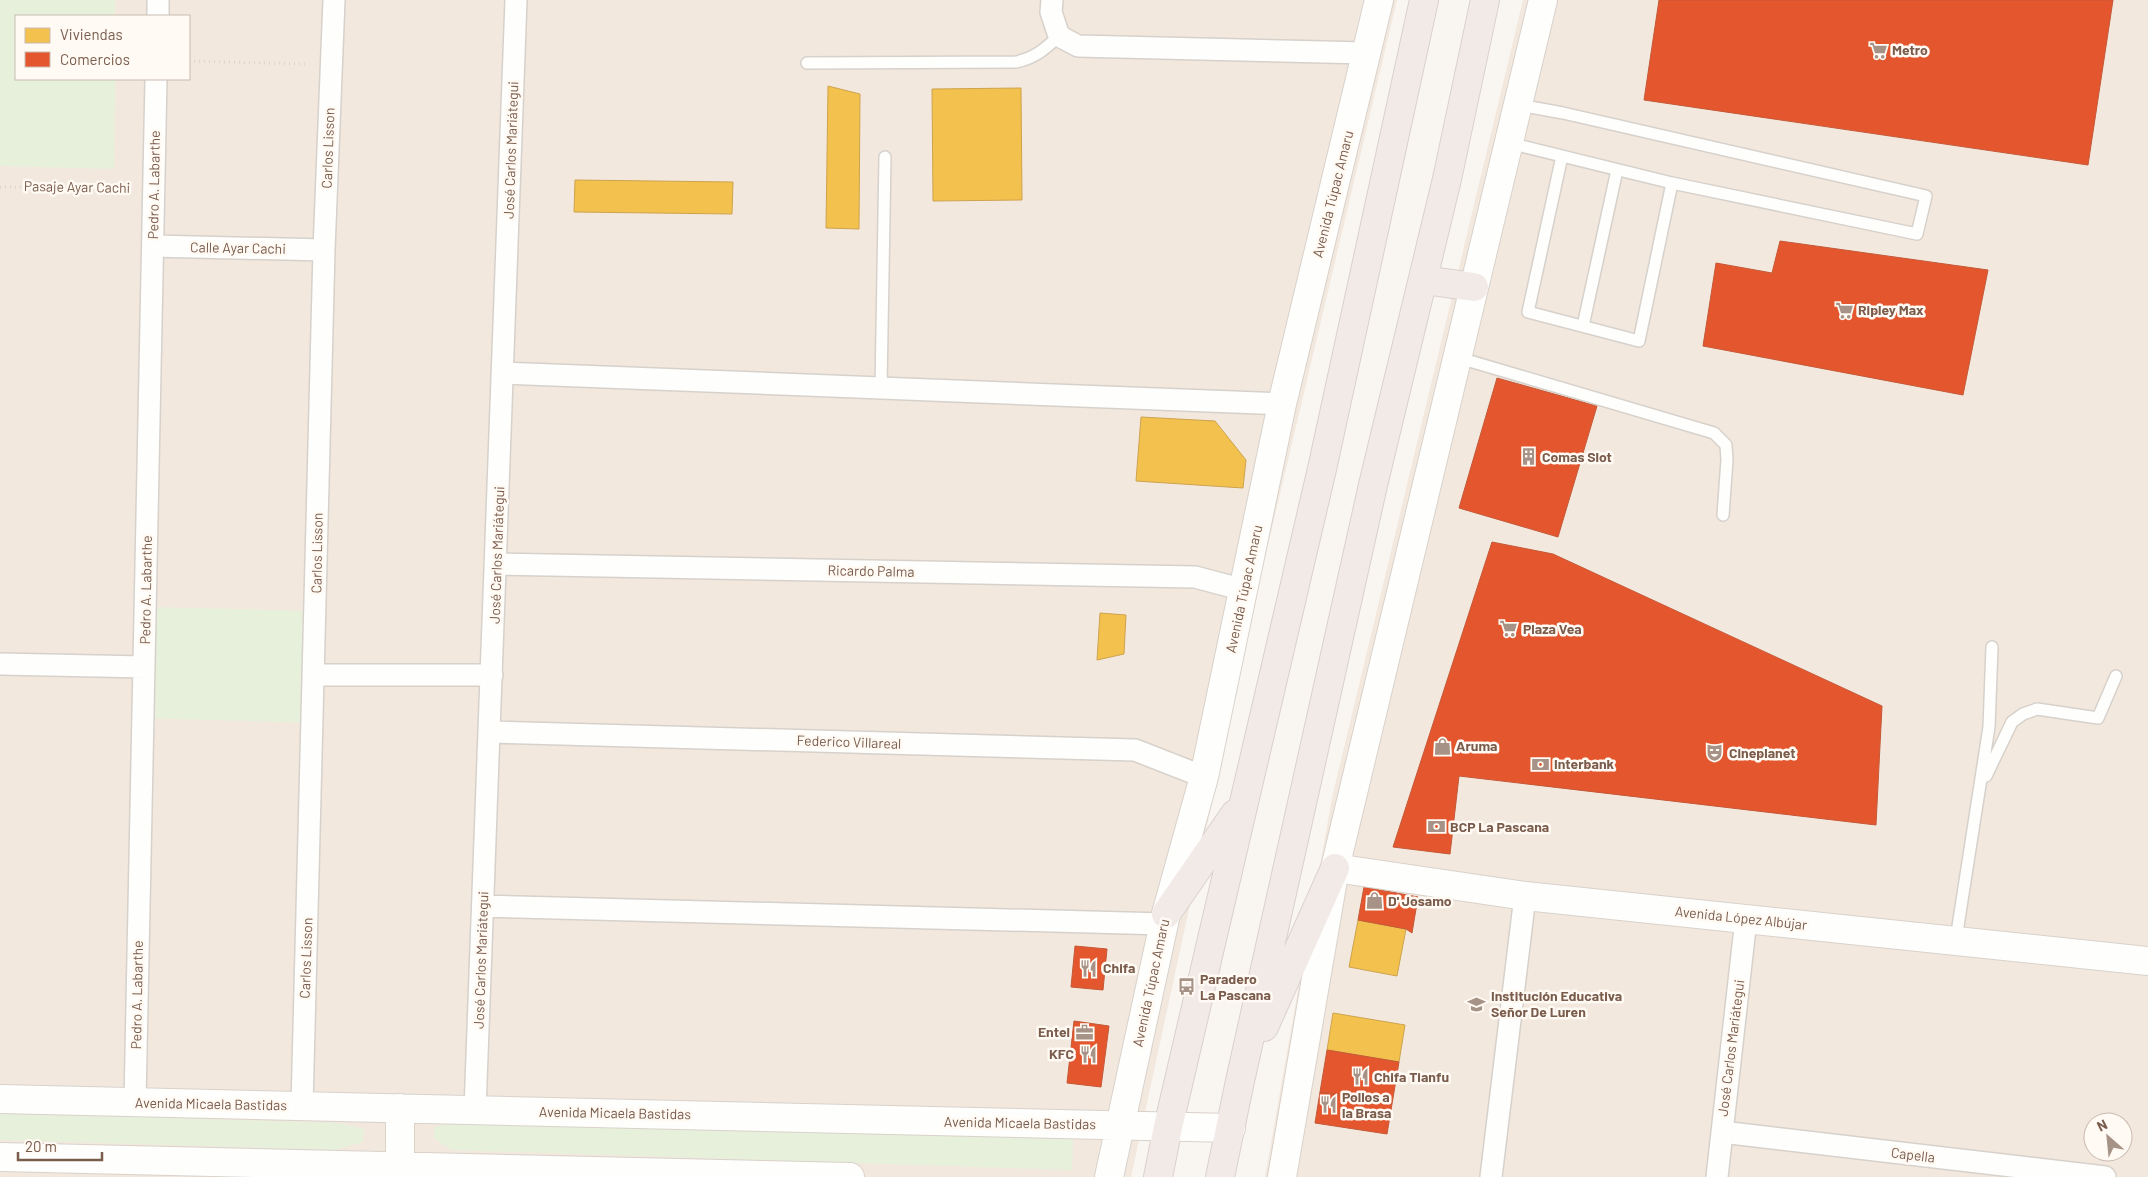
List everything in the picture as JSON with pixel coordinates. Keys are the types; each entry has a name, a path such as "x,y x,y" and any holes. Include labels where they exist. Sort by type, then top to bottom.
{"highway":[{"path":"1158,1177 1242,803 1322,469 1424,0"},
{"path":"1220,1177 1373,486 1424,280 1485,0"},
{"path":"1424,280 1474,287"},
{"path":"1165,919 1242,803"},
{"path":"1240,1081 1335,868"}],"street":[{"path":"158,0 158,15"},
{"name":"Carlos Lisson","path":"302,1106 324,250 334,0"},
{"name":"José Carlos Mariátegui","path":"475,1110 504,373 516,0"},
{"path":"1052,0 1052,12 1058,36 1078,46 1367,53"},
{"name":"Avenida Túpac Amaru","path":"1108,1177 1165,919 1204,777 1282,404 1379,0"},
{"path":"1282,1177 1335,868 1543,0"},
{"name":"Pedro A. Labarthe","path":"135,1102 156,80"},
{"name":"Calle Ayar Cachi","path":"153,246 324,250"},
{"path":"504,373 1282,404"},
{"name":"Ricardo Palma","path":"496,564 1195,577 1244,590"},
{"path":"0,664 144,666"},
{"path":"314,675 492,675"},
{"name":"Federico Villareal","path":"490,732 1134,750 1204,777"},
{"name":"Avenida López Albújar","path":"1335,868 1525,896 1956,939 2148,961"},
{"path":"1490,1177 1525,896"},
{"path":"483,906 1165,919"},
{"name":"José Carlos Mariátegui","path":"1716,1177 1746,919"},
{"name":"Avenida Micaela Bastidas","path":"0,1099 1231,1128"},
{"path":"400,1108 400,1172"},
{"name":"Capella","path":"1722,1132 2105,1177"},
{"path":"0,1157 218,1169 850,1177"}],"lane":[{"path":"807,63 1016,62 1029,60 1039,54 1058,36"},
{"path":"1509,143 1672,183 1917,234 1926,196 1563,113 1518,105"},
{"path":"1562,156 1528,312 1639,341 1672,183"},
{"path":"881,388 885,157"},
{"path":"1583,326 1617,170"},
{"path":"1456,357 1714,433 1726,445 1724,515"},
{"path":"1956,939 1989,727 1992,647"},
{"path":"1979,791 2012,722 2023,714 2037,709 2095,720 2098,718 2116,676"}],"path":[{"path":"190,61 331,64"},
{"name":"Pasaje Ayar Cachi","path":"0,187 154,188"}],"shaded area":[{"path":"0,0 1397,0 1266,553 1131,1177 0,1177"},
{"path":"1523,0 2148,0 2148,1177 1265,1177 1332,798"}],"green space":[{"path":"0,0 115,0 115,15 15,15 15,80 115,80 114,169 0,166"},
{"path":"146,607 316,611 312,723 143,718"},
{"path":"0,1113 339,1123 364,1129 363,1142 336,1150 0,1140"},
{"path":"456,1122 1073,1139 1072,1170 451,1150 434,1138 434,1127"}],"building: Viviendas":[{"path":"828,86 860,94 859,229 826,228"},
{"path":"1021,88 1022,200 933,201 932,89"},
{"path":"575,180 733,182 732,214 574,212"},
{"path":"1141,417 1215,421 1246,460 1243,488 1136,481"},
{"path":"1100,613 1126,615 1124,654 1097,660"},
{"path":"1358,920 1406,929 1397,976 1349,967"},
{"path":"1333,1013 1405,1025 1399,1062 1327,1050"}],"building: Comercios":[{"name":"Metro","path":"1659,0 2113,0 2088,165 1644,100"},
{"name":"Ripley Max","path":"1780,241 1988,270 1963,395 1703,346 1716,263 1772,273"},
{"name":"Comas Slot","path":"1497,378 1597,406 1558,537 1459,508"},
{"path":"1492,542 1553,554 1882,706 1876,825 1459,776 1450,854 1393,847"},
{"path":"1364,887 1418,897 1412,933 1406,929 1358,920"},
{"name":"Chifa","path":"1075,946 1107,949 1103,990 1071,987"},
{"name":"KFC","path":"1074,1021 1109,1026 1101,1087 1067,1083"},
{"name":"Chifa Tianfu","path":"1327,1050 1399,1062 1392,1104 1320,1092"},
{"path":"1320,1092 1392,1104 1387,1134 1315,1123"}],"place":[{"name":"Metro","path":"1878,50"},
{"name":"Ripley Max","path":"1844,310"},
{"name":"Comas Slot","path":"1528,457"},
{"name":"Plaza Vea","path":"1509,629"},
{"name":"Aruma","path":"1442,746"},
{"name":"Cineplanet","path":"1715,753"},
{"name":"Interbank","path":"1540,764"},
{"name":"BCP La Pascana","path":"1436,827"},
{"name":"D' Josamo","path":"1374,901"},
{"name":"Chifa","path":"1089,968"},
{"name":"Paradero La Pascana","path":"1186,987"},
{"name":"Institución Educativa Señor De Luren","path":"1477,1004"},
{"name":"Entel","path":"1084,1032"},
{"name":"KFC","path":"1088,1054"},
{"name":"Chifa Tianfu","path":"1360,1077"},
{"name":"Pollos a la Brasa","path":"1328,1105"}]}
